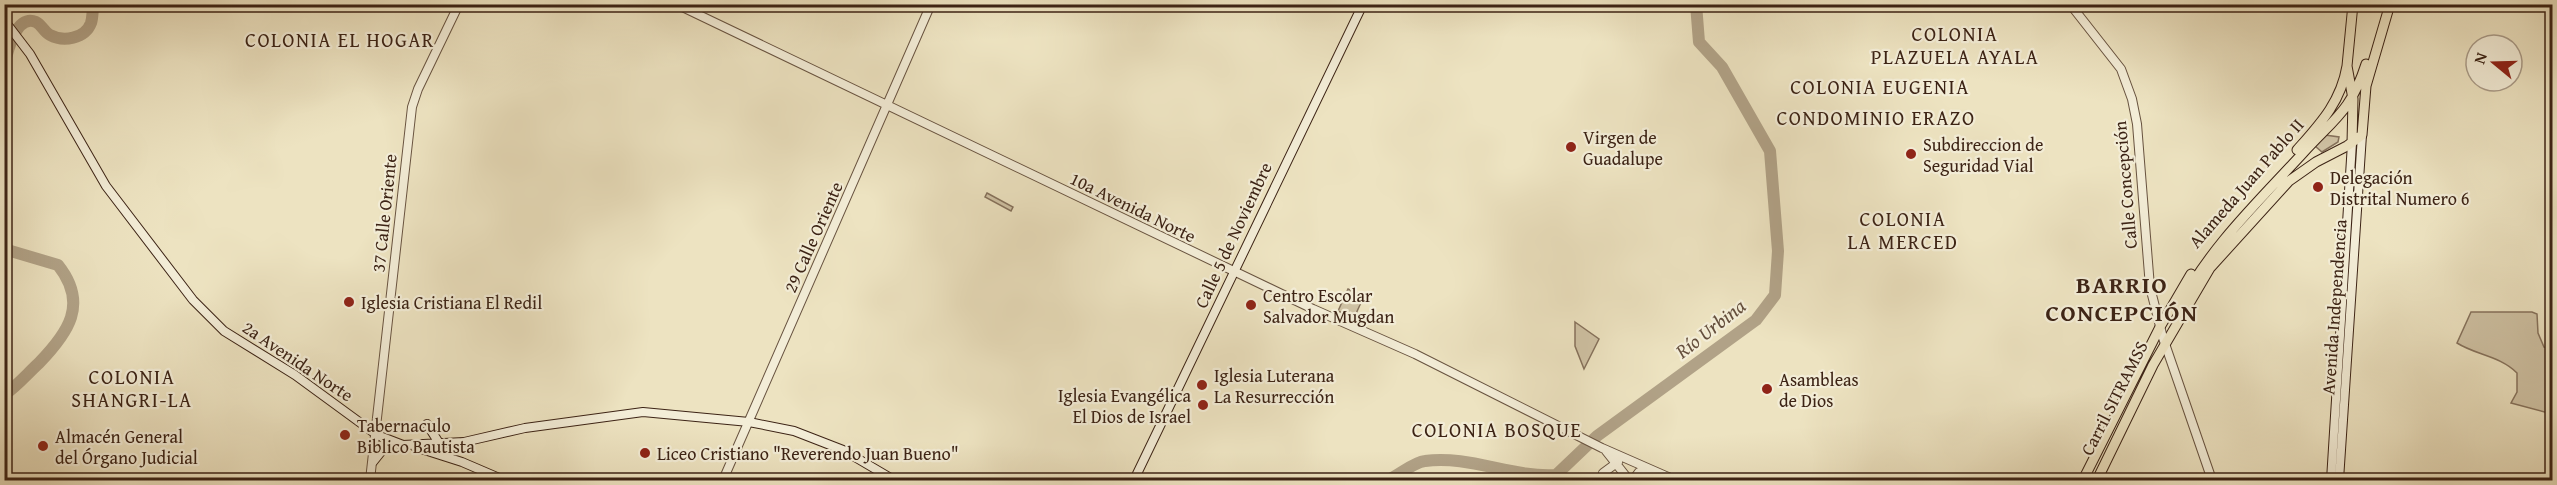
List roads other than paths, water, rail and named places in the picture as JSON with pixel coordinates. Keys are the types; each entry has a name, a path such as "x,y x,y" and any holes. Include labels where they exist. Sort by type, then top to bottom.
{"main road":[{"name":"Calle 5 de Noviembre","path":"1134,480 1362,4"},
{"path":"2352,143 2353,99 2347,66 2353,4"},
{"name":"Carril SITRAMSS","path":"2091,480 2164,341 2188,290 2204,264 2322,132 2340,107 2349,82 2359,4"},
{"name":"Carril SITRAMSS","path":"2322,132 2343,113 2353,99 2361,81 2384,4"},
{"path":"2362,135 2366,86 2391,4"},
{"name":"2a Avenida Norte","path":"4,20 33,60 106,186 193,300 224,331 295,375 377,435 399,443 464,442 525,428 643,412 749,422 795,431 843,450 894,480"},
{"name":"Alameda Juan Pablo II","path":"2084,480 2181,289 2197,265 2330,111 2341,91 2347,66"},
{"name":"Alameda Juan Pablo II","path":"2097,480 2164,341 2202,278 2273,196 2310,165 2352,143 2362,135"},
{"name":"Avenida Independencia","path":"2340,480 2362,135"},
{"name":"Avenida Independencia","path":"2331,480 2352,143"},
{"path":"427,424 439,443"},
{"path":"462,462 458,451 464,442"},
{"path":"373,462 385,447 399,443 462,462 504,480"},
{"path":"2340,470 2345,480"}],"street":[{"name":"37 Calle Oriente","path":"370,480 377,435 412,107 418,89 459,4"},
{"name":"10a Avenida Norte","path":"676,4 1234,272 1415,354 1604,449 1675,480"},
{"name":"29 Calle Oriente","path":"723,480 931,4"},
{"name":"Calle Concepción","path":"2070,4 2121,69 2132,99 2137,124 2148,275 2164,341 2212,480"},
{"path":"1604,449 1629,480"},
{"path":"1603,473 1616,463 1635,462"},
{"path":"1633,480 1639,472 1651,470"}],"waterway":[{"path":"4,66 14,36 23,23 36,22 50,35 73,38 84,33 88,28 92,21 94,4"},
{"name":"Río Urbina","path":"1388,480 1421,462 1442,460 1523,473 1556,475 1597,436 1756,320 1775,295 1778,251 1770,151 1722,67 1699,42 1696,4"},
{"path":"4,249 58,265 67,279 73,305 71,317 59,341 18,384 4,395"}],"place":[{"name":"Virgen de Guadalupe","path":"1571,147"},
{"name":"Subdireccion de Seguridad Vial","path":"1911,154"},
{"name":"Delegación Distrital Numero 6","path":"2318,187"},
{"name":"Iglesia Cristiana El Redil","path":"349,302"},
{"name":"Centro Escolar Salvador Mugdan","path":"1251,305"},
{"name":"Iglesia Luterana La Resurrección","path":"1202,385"},
{"name":"Asambleas de Dios","path":"1767,389"},
{"name":"Iglesia Evangélica El Dios de Israel","path":"1203,405"},
{"name":"Tabernaculo Biblico Bautista","path":"345,435"},
{"name":"Almacén General del Órgano Judicial","path":"43,446"},
{"name":"Liceo Cristiano \"Reverendo Juan Bueno\"","path":"645,453"}],"district":[{"name":"COLONIA EL HOGAR","path":"340,39"},
{"name":"COLONIA PLAZUELA AYALA","path":"1955,44"},
{"name":"COLONIA EUGENIA","path":"1880,86"},
{"name":"CONDOMINIO ERAZO","path":"1876,117"},
{"name":"COLONIA LA MERCED","path":"1903,230"},
{"name":"BARRIO CONCEPCIÓN","path":"2122,298"},
{"name":"COLONIA SHANGRI-LA","path":"132,388"},
{"name":"COLONIA BOSQUE","path":"1497,429"}]}
